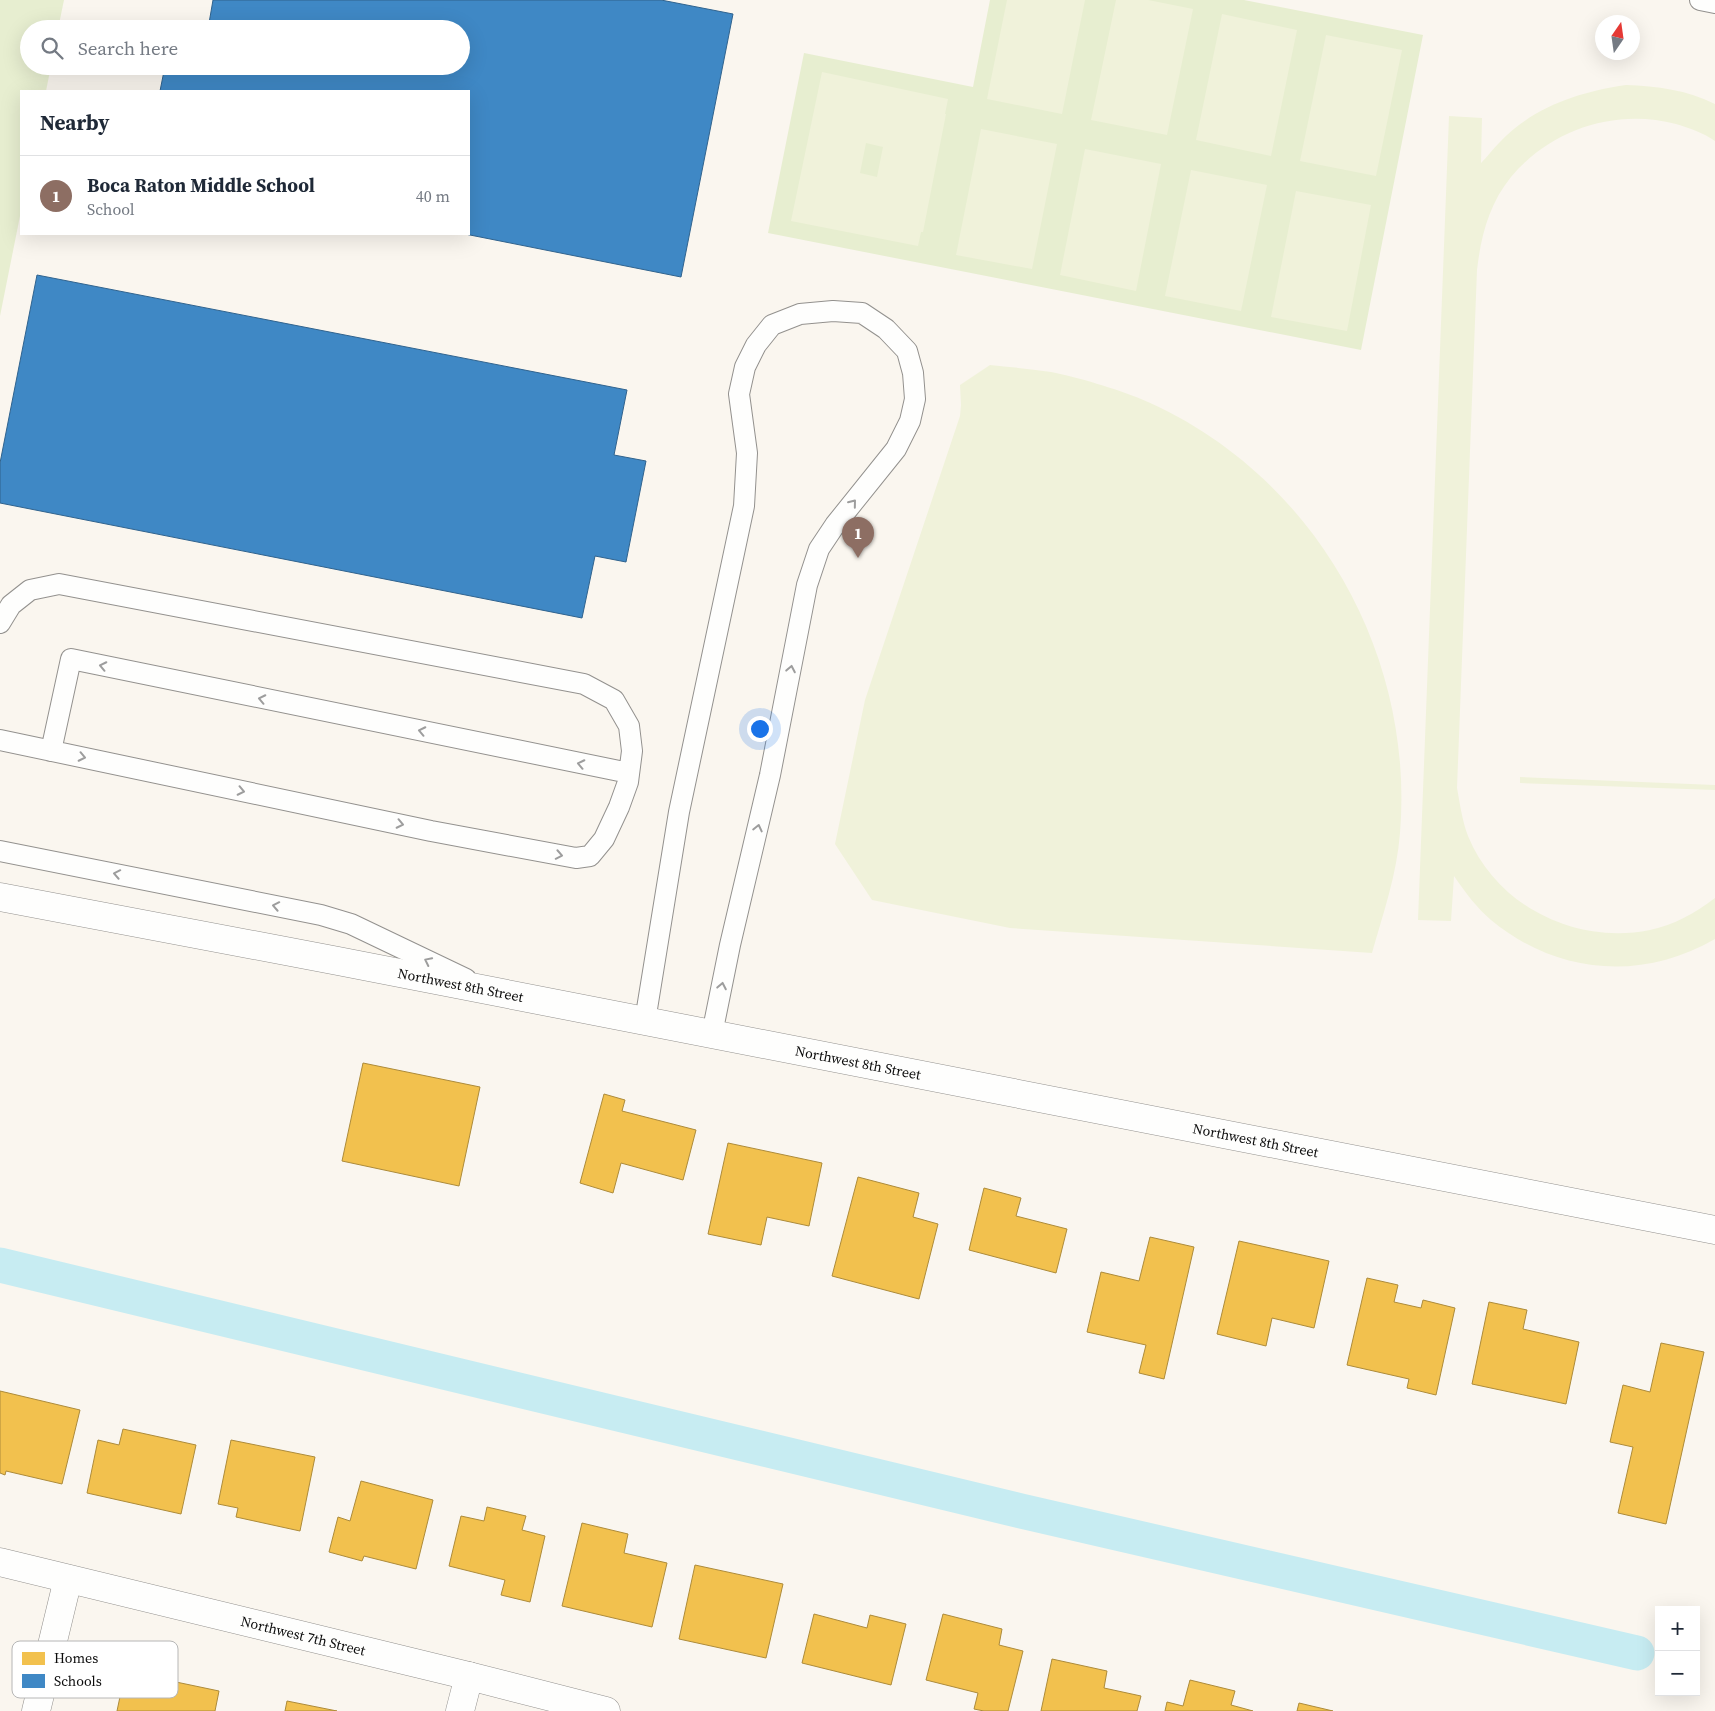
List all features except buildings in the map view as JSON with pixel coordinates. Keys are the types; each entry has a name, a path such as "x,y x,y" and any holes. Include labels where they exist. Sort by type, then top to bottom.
{"street":[{"name":"Northwest 8th Street","path":"0,897 488,990 1715,1230"},
{"name":"Northwest 7th Street","path":"0,1562 606,1711"},
{"path":"53,1641 68,1579"},
{"path":"460,1711 469,1676"},
{"path":"36,1711 39,1698"}],"lane":[{"path":"645,1021 679,812 744,506 746,453 739,394 745,367 756,344 772,325 800,314 833,310 862,313 886,329 907,351 913,373 916,399 910,421 896,449 835,525 819,549 807,585 770,775 730,945 712,1034"},
{"path":"0,623 11,605 30,590 59,584 584,684 614,700 629,726 632,751 628,782 604,839 590,856 576,858 431,831 0,740"},
{"path":"51,750 71,660 629,773"},
{"path":"0,851 321,914 351,924 488,990"}],"green space":[{"path":"0,0 64,0 60,20 20,20 20,75 49,75 46,90 20,90 20,216 0,316"},
{"path":"990,0 1244,0 1423,35 1361,350 768,233 804,53 973,87"},
{"path":"1007,0 1085,0 1062,114 987,99"},
{"path":"1116,0 1148,0 1193,9 1167,135 1091,120"},
{"path":"1222,14 1297,30 1271,156 1196,140"},
{"path":"1326,35 1402,50 1376,176 1300,161"},
{"path":"822,72 948,99 923,232 921,232 918,246 791,221","holes":["866,143 883,147 877,177 860,173"]},
{"path":"1626,85 1672,90 1694,95 1715,104 1715,141 1701,133 1676,124 1631,119 1608,121 1586,126 1565,135 1545,146 1527,160 1503,187 1487,221 1481,245 1477,270 1457,788 1466,830 1481,861 1498,883 1519,901 1542,915 1568,926 1595,932 1622,933 1650,930 1676,922 1715,898 1715,939 1687,953 1658,962 1629,966 1600,966 1571,961 1543,952 1516,938 1486,915 1454,876 1451,921 1418,920 1449,116 1482,118 1481,163 1512,130 1541,111 1574,97"},
{"path":"981,129 1057,144 1032,269 956,255"},
{"path":"1085,149 1161,164 1136,291 1060,275"},
{"path":"1191,170 1267,185 1241,311 1165,296"},
{"path":"1296,191 1371,205 1347,331 1271,317"},
{"path":"990,365 1051,372 1109,387 1141,399 1202,431 1255,471 1302,520 1340,574 1369,634 1390,698 1400,765 1400,833 1396,864 1372,953 1010,928 872,900 835,844 865,700 960,416 960,385"},
{"path":"1520,777 1715,785 1715,790 1520,783"}],"waterway":[{"path":"0,1265 1021,1511 1637,1653"}],"place":[{"name":"Boca Raton Middle School","path":"858,558"}]}
